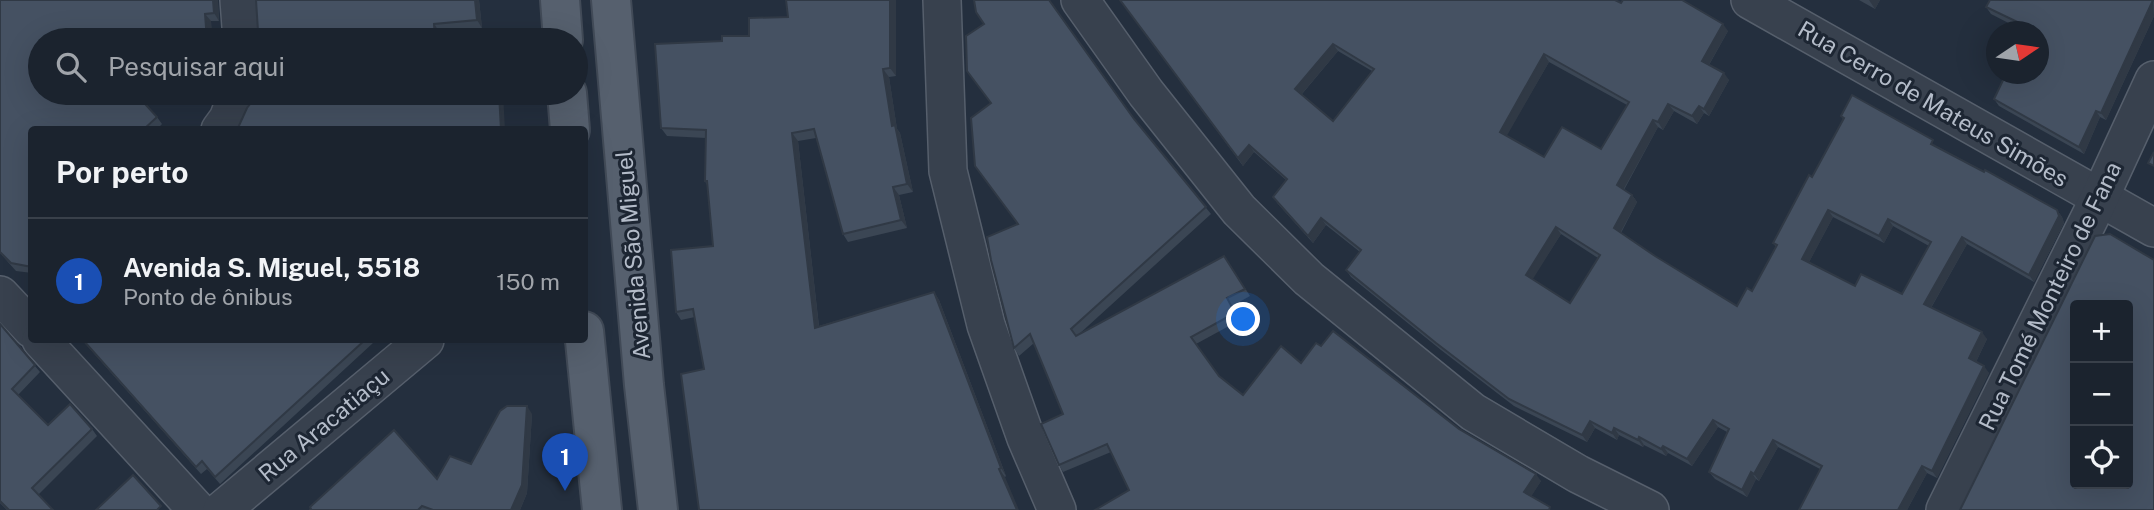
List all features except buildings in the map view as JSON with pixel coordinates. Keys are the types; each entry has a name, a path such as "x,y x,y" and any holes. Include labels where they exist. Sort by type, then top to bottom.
{"main road":[{"path":"560,0 562,28"},
{"name":"Avenida São Miguel","path":"611,0 644,385 658,510"},
{"path":"568,105 570,126"},
{"path":"585,343 603,510"}],"street":[{"path":"239,0 241,28"},
{"path":"942,0 948,171 986,325 1026,438 1057,510"},
{"path":"1080,0 1146,93 1239,210 1309,279 1473,412 1578,474 1650,510"},
{"name":"Rua Cerro de Mateus Simões","path":"1750,0 2154,228"},
{"name":"Rua Tomé Monteiro de Fana","path":"1945,510 2099,199 2154,80"},
{"path":"223,126 233,105"},
{"path":"44,343 197,510"},
{"name":"Rua Aracatiaçu","path":"222,510 421,343"}],"place":[{"name":"Avenida S. Miguel, 5518","path":"565,491"}]}
